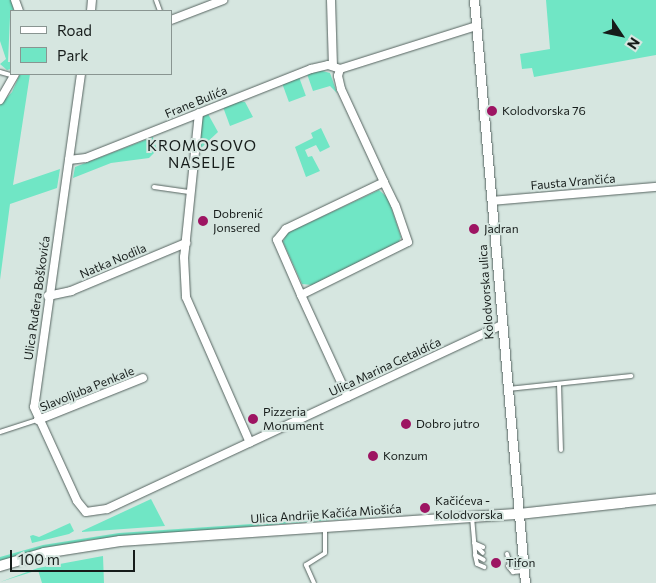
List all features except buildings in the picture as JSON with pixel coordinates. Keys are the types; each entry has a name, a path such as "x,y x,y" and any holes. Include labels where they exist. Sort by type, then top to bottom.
{"main road":[{"name":"Ulica Andrije Kačića Miošića","path":"0,566 88,544 519,514 656,498"}],"street":[{"path":"172,20 223,0"},
{"path":"301,295 408,242 396,205 341,89 338,76 331,0"},
{"name":"Kolodvorska ulica","path":"474,0 492,201 500,326 525,583"},
{"name":"Frane Bulića","path":"68,160 86,158 311,69 337,67 476,26"},
{"path":"0,100 14,75"},
{"name":"Ulica Ruđera Boškovića","path":"81,75 48,296 34,407 38,420 77,501 88,512"},
{"path":"198,113 186,243 186,297 250,443"},
{"path":"348,396 277,240 280,233 384,182"},
{"name":"Fausta Vrančića","path":"492,201 656,187"},
{"name":"Natka Nodila","path":"48,296 71,292 186,243"},
{"name":"Ulica Marina Getaldića","path":"88,512 107,509 500,326"},
{"name":"Slavoljuba Penkale","path":"38,420 143,378"}],"lane":[{"path":"154,187 192,192"},
{"path":"506,389 630,376"},
{"path":"559,384 561,450"},
{"path":"0,432 38,420"},
{"path":"472,517 475,556 477,564 484,567"},
{"path":"314,583 306,565 325,553 325,526"},
{"path":"474,543 483,548"},
{"path":"474,543 483,553"},
{"path":"508,554 511,571 524,571"},
{"path":"475,556 484,560"}],"green space":[{"path":"0,0 11,0 14,10 10,10 8,62 10,62 10,69 7,70 0,64 6,59 0,41"},
{"path":"546,0 656,0 656,55 534,77 532,68 522,69 520,54 550,49"},
{"path":"319,70 330,73 337,93 330,86 313,91 307,74"},
{"path":"20,75 30,75 13,185 60,169 57,188 10,204 0,280 0,105 12,92"},
{"path":"299,77 306,96 289,102 282,83"},
{"path":"238,101 245,102 253,117 230,126 223,107"},
{"path":"208,114 218,132 201,148 201,118"},
{"path":"321,128 330,147 320,152 316,145 305,150 308,157 312,156 320,171 306,177 295,147 313,138 311,133"},
{"path":"153,137 157,150 149,158 111,163 73,178 75,167"},
{"path":"379,190 388,198 401,237 397,246 312,285 302,284 283,242 287,233"},
{"path":"151,499 165,526 82,532 82,531"},
{"path":"404,514 88,540 0,561 0,557 43,545 119,533"},
{"path":"70,523 74,531 69,534 32,543 30,536 39,537"},
{"path":"103,556 104,583 42,583 38,570 0,582 38,568"}],"place":[{"name":"Kolodvorska 76","path":"492,111"},
{"name":"Dobrenić Jonsered","path":"203,221"},
{"name":"Jadran","path":"474,229"},
{"name":"Pizzeria Monument","path":"253,419"},
{"name":"Dobro jutro","path":"406,424"},
{"name":"Konzum","path":"373,456"},
{"name":"Kačićeva - Kolodvorska","path":"425,508"},
{"name":"Tifon","path":"496,563"}],"district":[{"name":"KROMOSOVO NASELJE","path":"202,154"}]}
